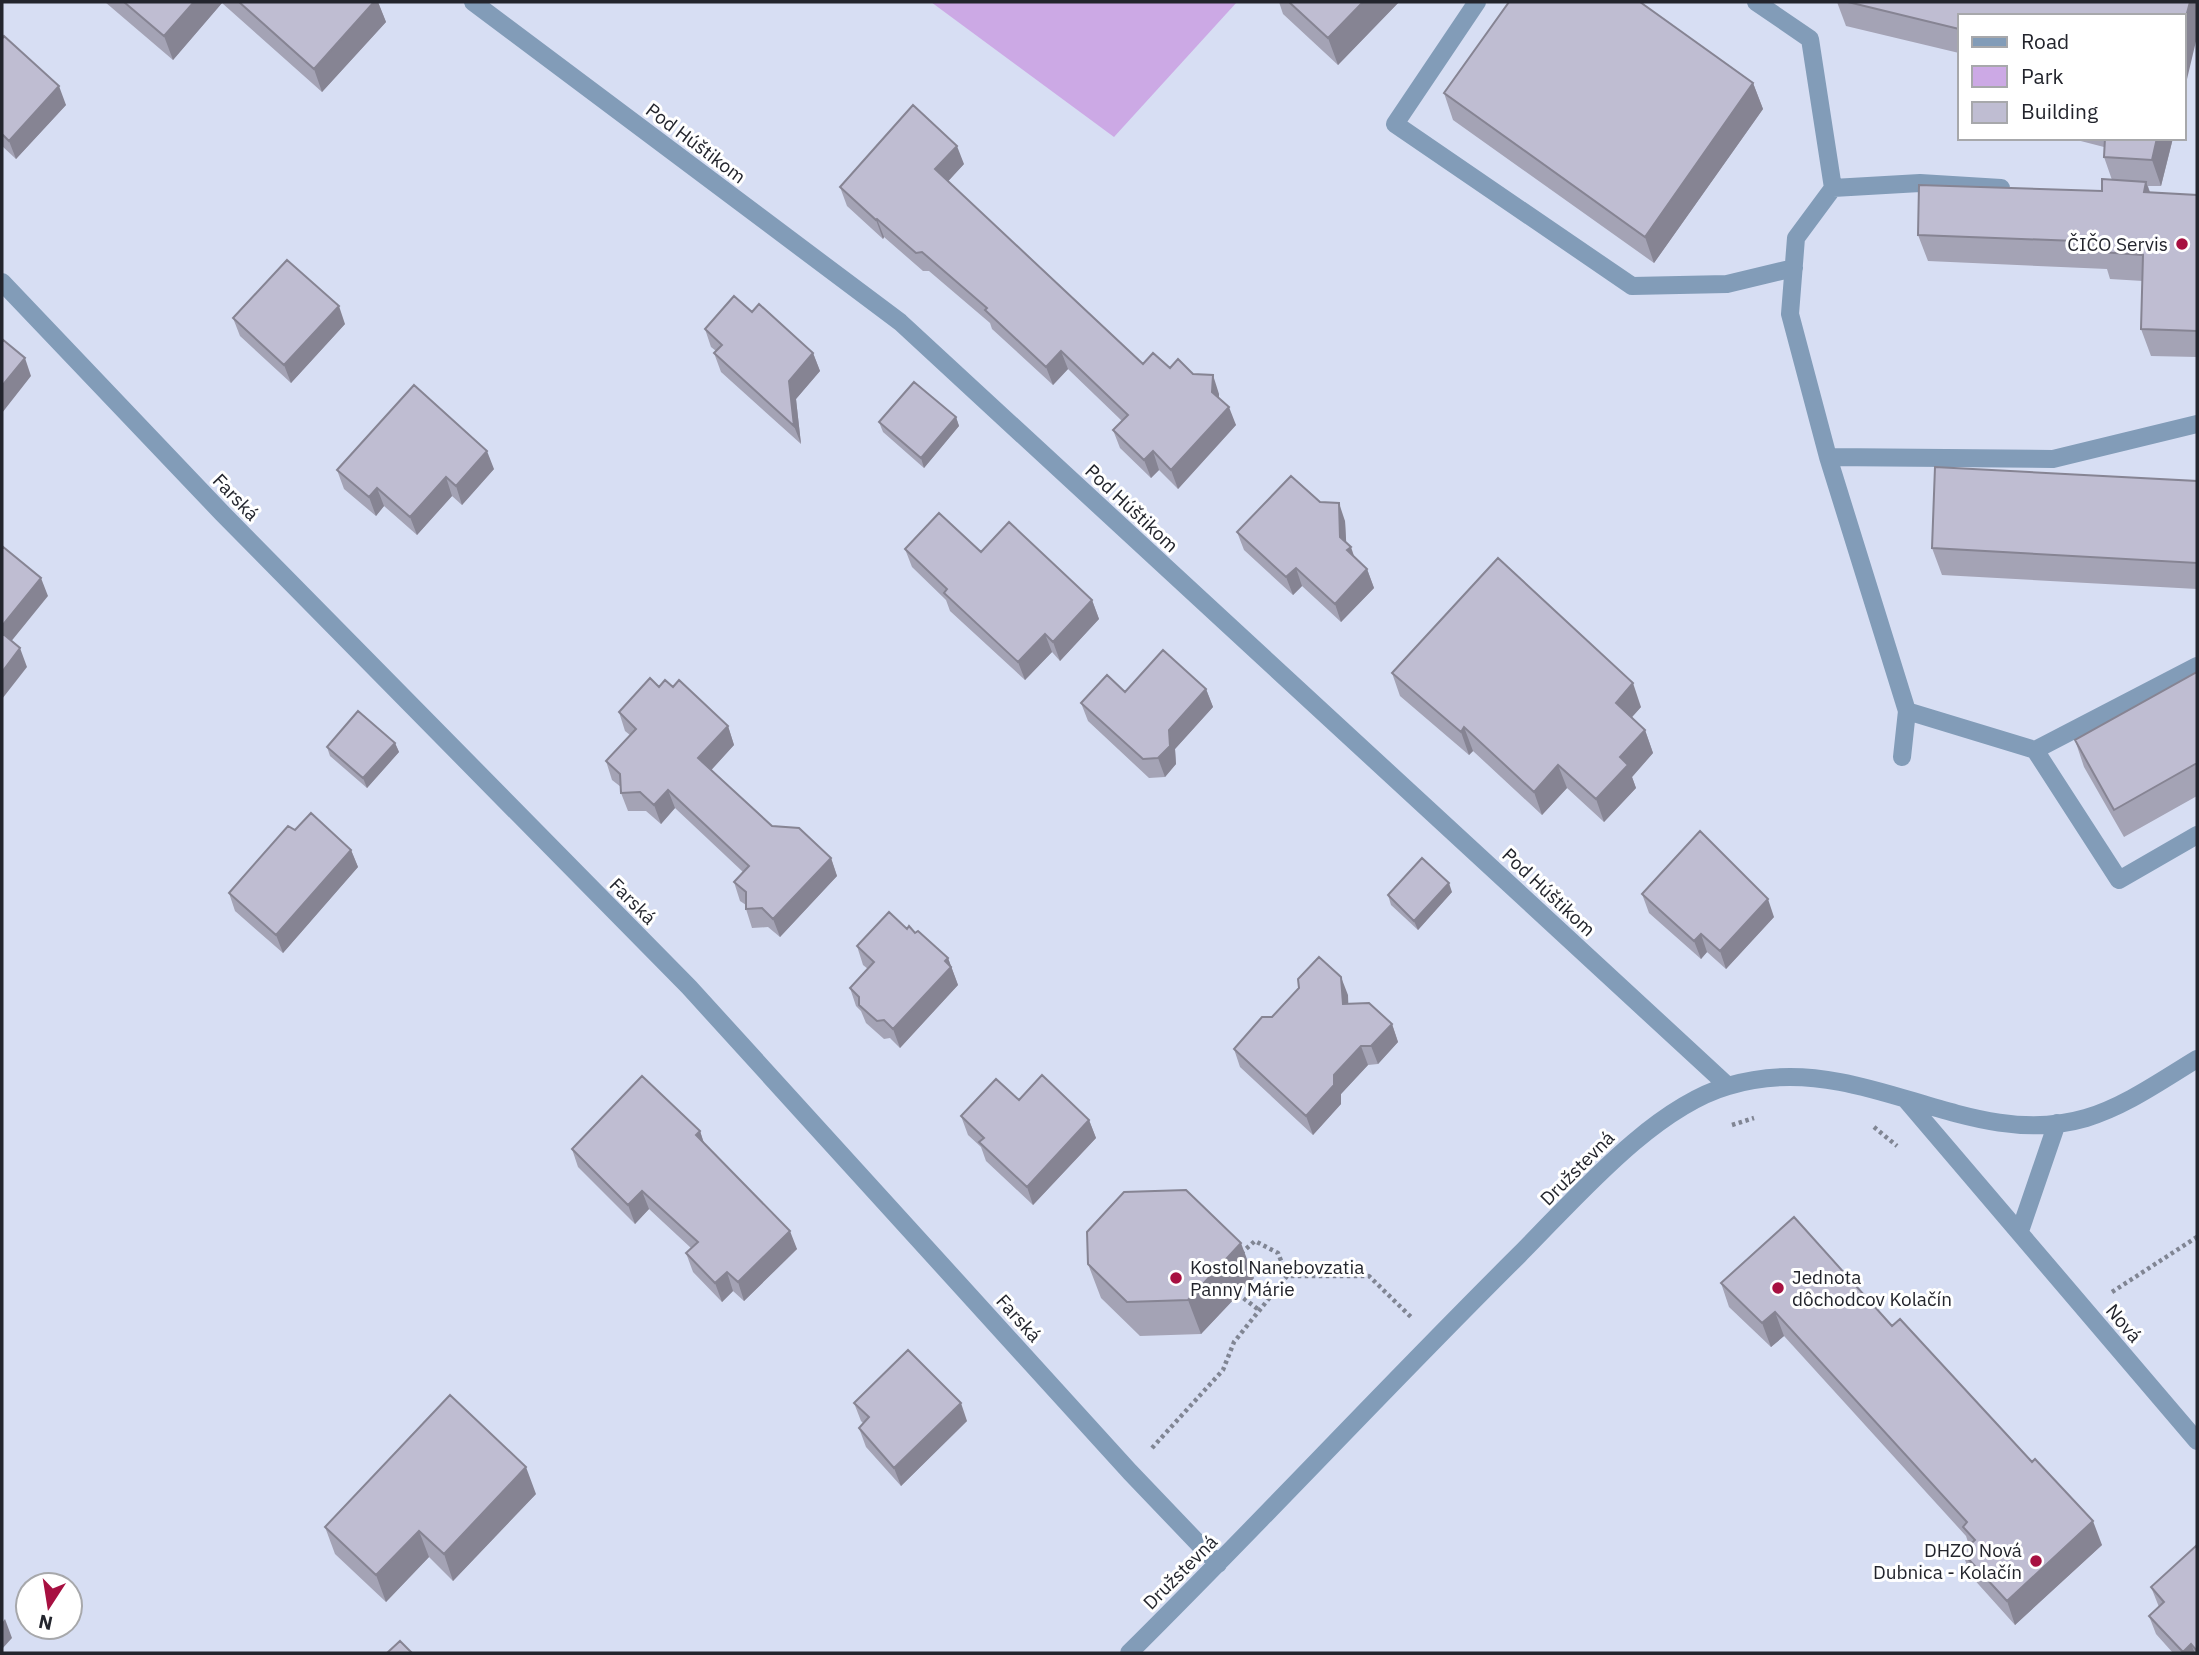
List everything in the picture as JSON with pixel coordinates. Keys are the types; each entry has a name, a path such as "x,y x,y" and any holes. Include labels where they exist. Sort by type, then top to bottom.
{"street":[{"name":"Pod Húštikom","path":"473,2 900,321 1728,1086"},
{"path":"1477,2 1395,124 1632,286 1727,284 1794,268"},
{"path":"1756,2 1810,39 1833,188 1797,239 1790,314 1828,457 1907,711 1902,757"},
{"path":"1833,188 1920,183 2017,189"},
{"name":"Farská","path":"2,282 222,513 689,987 1130,1472 1218,1564"},
{"path":"1828,457 2053,459 2197,424"},
{"path":"2035,750 2197,666"},
{"path":"1907,711 2035,750 2119,880 2197,835"},
{"name":"Družstevná","path":"1129,1653 1433,1340 1634,1142 1679,1108 1728,1086 1781,1077 1839,1082 1948,1113 1993,1122 2025,1125 2057,1123 2084,1119 2114,1108 2197,1059"},
{"name":"Nová","path":"1907,1101 2197,1441"},
{"path":"2020,1231 2057,1123"}],"path":[{"path":"1732,1125 1757,1117"},
{"path":"2085,1309 2197,1237"},
{"path":"1234,1259 1255,1241 1279,1253 1287,1276"},
{"path":"1130,1472 1223,1370 1234,1342 1287,1276"},
{"path":"1287,1276 1368,1276 1405,1310"},
{"path":"1238,1294 1259,1310"}],"green space":[{"path":"931,2 1237,2 1114,137"}],"building":[{"path":"124,2 194,2 164,36"},
{"path":"239,2 374,2 314,69"},
{"path":"1289,2 1363,2 1328,38"},
{"path":"1509,2 1640,2 1753,83 1645,237 1444,93"},
{"path":"1848,2 2190,2 2185,21 2185,14 1958,14 1958,29"},
{"path":"4,36 59,86 9,141 2,134"},
{"path":"913,105 957,146 935,169 1143,364 1153,353 1170,368 1178,359 1193,374 1213,375 1212,392 1229,407 1171,470 1153,451 1144,460 1113,430 1128,415 1061,351 1046,367 985,310 987,308 922,252 916,253 840,187"},
{"path":"2105,140 2157,140 2152,160 2104,157"},
{"path":"2102,179 2146,182 2144,192 2197,195 2197,331 2141,329 2143,255 2101,252 2101,242 1918,235 1919,185 2102,191"},
{"path":"287,260 339,306 284,365 233,318"},
{"path":"734,296 752,312 759,304 813,353 789,381 794,426 714,353 722,345 705,329"},
{"path":"2,339 25,358 2,386"},
{"path":"914,382 956,417 921,458 879,422"},
{"path":"414,385 487,451 456,486 446,477 410,517 377,488 369,497 337,470"},
{"path":"1935,467 2197,481 2197,563 1932,548"},
{"path":"1291,476 1320,502 1339,503 1340,537 1351,547 1347,550 1367,569 1335,604 1296,568 1286,577 1237,532"},
{"path":"939,513 981,552 1009,522 1092,600 1053,642 1045,634 1018,662 944,593 947,589 905,549"},
{"path":"2,546 41,578 2,626"},
{"path":"1498,558 1633,683 1616,703 1645,730 1620,757 1628,765 1596,799 1558,765 1534,792 1464,727 1461,732 1392,673"},
{"path":"2,633 20,648 2,672"},
{"path":"1163,650 1206,689 1169,730 1170,746 1158,758 1143,759 1081,703 1107,675 1125,692"},
{"path":"2197,672 2197,763 2114,810 2075,740"},
{"path":"650,678 659,687 665,680 673,687 679,680 728,726 698,758 772,826 799,828 831,858 773,919 762,908 746,909 746,892 734,882 749,866 668,790 654,805 640,792 621,793 620,774 606,761 636,729 619,712"},
{"path":"358,711 395,743 363,778 327,747"},
{"path":"311,813 351,850 276,935 229,893 288,826 295,830"},
{"path":"1700,831 1768,899 1720,951 1701,934 1694,941 1642,894"},
{"path":"1422,858 1449,883 1414,921 1388,895"},
{"path":"889,912 907,929 909,926 915,933 918,931 948,958 945,961 951,967 893,1029 884,1020 877,1021 859,1005 859,997 850,988 874,962 857,946"},
{"path":"1319,957 1341,977 1343,1004 1369,1003 1392,1024 1371,1046 1361,1046 1334,1075 1334,1085 1306,1116 1234,1049 1262,1017 1272,1017 1299,988 1298,979"},
{"path":"1042,1075 1089,1120 1027,1187 979,1142 984,1138 961,1116 996,1079 1019,1100"},
{"path":"642,1076 700,1131 696,1135 790,1231 738,1282 727,1272 715,1283 686,1253 698,1242 642,1191 628,1205 572,1149"},
{"path":"1186,1190 1241,1243 1188,1300 1127,1302 1088,1264 1087,1232 1124,1192"},
{"path":"1794,1217 1892,1326 1900,1319 2032,1462 2035,1459 2093,1521 2007,1601 1962,1552 1975,1540 1963,1527 1967,1522 1775,1312 1762,1323 1721,1283"},
{"path":"908,1350 961,1403 894,1468 859,1428 869,1417 854,1403"},
{"path":"450,1395 526,1467 444,1554 419,1531 376,1575 325,1527"},
{"path":"2197,1545 2197,1651 2191,1644 2183,1652 2149,1616 2164,1602 2151,1587"},
{"path":"400,1641 412,1653 387,1653"}],"place":[{"name":"ČIČO Servis","path":"2182,244"},
{"name":"Kostol Nanebovzatia Panny Márie","path":"1176,1278"},
{"name":"Jednota dôchodcov Kolačín","path":"1778,1288"},
{"name":"DHZO Nová Dubnica - Kolačín","path":"2036,1561"}]}
